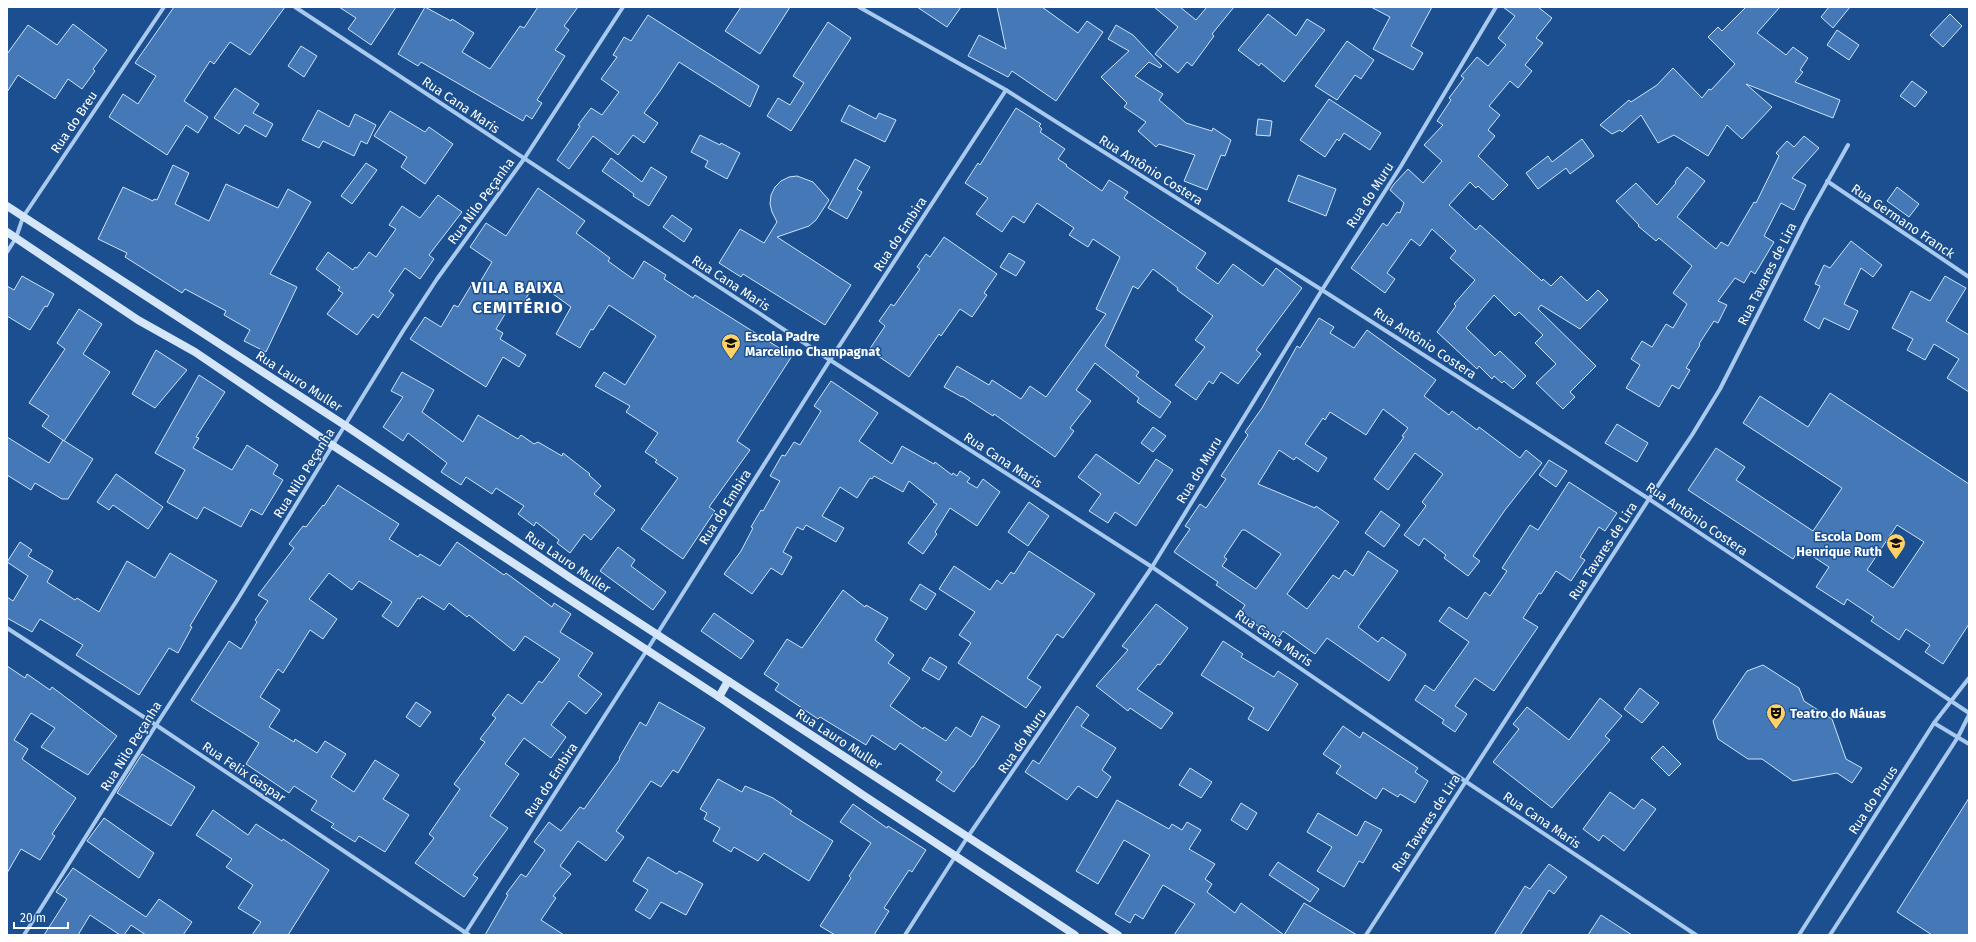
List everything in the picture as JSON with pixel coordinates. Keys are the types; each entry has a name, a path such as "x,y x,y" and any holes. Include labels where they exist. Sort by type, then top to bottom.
{"street":[{"name":"Rua do Breu","path":"7,252 16,238 23,217 164,7"},
{"name":"Rua Cana Maris","path":"295,7 830,360 1152,567 1465,781 1696,935"},
{"name":"Rua Nilo Peçanha","path":"24,935 156,725 236,602 332,445 346,426 360,398 424,298 524,159 623,7"},
{"name":"Rua Antônio Costera","path":"859,7 1006,90 1649,498 1969,714"},
{"name":"Rua do Muru","path":"905,935 957,856 967,838 1152,567 1322,290 1401,166 1496,7"},
{"name":"Rua do Embira","path":"466,934 830,360 1006,90"},
{"name":"Rua Tavares de Lira","path":"1366,935 1649,498 1692,435 1720,389 1827,181 1848,145"},
{"name":"Rua Germano Franck","path":"1827,181 1969,277"},
{"name":"Rua Lauro Muller","path":"7,206 346,426 656,634 1118,935"},
{"path":"7,232 138,320 195,352 332,445 647,650 863,796 957,856 1075,935"},
{"name":"Rua Felix Gaspar","path":"7,628 156,725 466,934"},
{"name":"Rua do Purus","path":"1799,935 1934,722 1969,678"},
{"path":"718,697 728,681"},
{"path":"1830,935 1958,737 1969,714"},
{"path":"1934,722 1969,744"}],"building":[{"path":"174,7 285,7 250,55 230,42 214,64 210,61 184,101 208,117 198,133 186,125 167,155 109,117 123,94 138,104 156,76 135,63"},
{"path":"339,7 396,7 371,45 348,29 356,18"},
{"path":"425,7 451,21 452,19 474,33 462,52 490,69 520,26 524,28 538,7 578,7 564,26 569,30 555,50 565,56 537,100 542,103 532,119 526,115 523,121 421,62 418,66 398,54"},
{"path":"741,7 790,7 760,54 725,31"},
{"path":"917,7 961,7 947,27"},
{"path":"997,7 1042,7 1078,33 1087,21 1103,32 1056,101 1012,71 1008,77 968,56 979,35 1006,49"},
{"path":"1154,7 1180,7 1196,20 1207,7 1234,7 1212,34 1214,36 1192,66 1187,62 1178,73 1155,54 1178,27"},
{"path":"1371,7 1432,7 1411,46 1423,53 1413,70 1373,49 1390,17"},
{"path":"1503,7 1538,7 1552,18 1536,38 1543,43 1525,65 1532,71 1518,88 1510,81 1489,106 1500,115 1488,130 1495,136 1478,156 1508,185 1493,200 1478,186 1476,188 1470,182 1449,205 1476,230 1480,225 1542,281 1543,279 1551,286 1561,276 1587,301 1598,290 1608,300 1580,329 1541,305 1538,309 1596,366 1570,392 1575,397 1563,409 1536,383 1556,364 1535,343 1543,335 1519,312 1515,316 1494,295 1466,328 1495,356 1500,351 1526,376 1513,389 1504,381 1502,383 1494,376 1492,379 1479,366 1477,369 1437,332 1456,306 1454,304 1475,280 1450,258 1456,251 1432,229 1420,246 1411,239 1387,273 1395,279 1385,293 1351,268 1383,223 1387,226 1397,212 1400,213 1404,203 1390,190 1394,184 1408,169 1423,183 1442,161 1424,145 1443,125 1437,121 1451,100 1449,98 1464,78 1461,76 1477,57 1488,66 1506,45 1498,38 1515,16"},
{"path":"1746,7 1780,7 1757,33 1786,55 1793,47 1808,58 1800,70 1803,72 1795,82 1840,100 1833,118 1746,84 1772,107 1742,139 1727,125 1708,156 1674,135 1658,143 1641,115 1622,132 1620,130 1612,134 1600,125 1629,100 1631,102 1657,85 1673,68 1702,98 1709,89 1711,90 1735,64 1708,37 1718,27 1722,31"},
{"path":"1829,7 1850,7 1833,28 1821,17"},
{"path":"1268,14 1296,36 1307,19 1325,30 1284,82 1261,63 1259,66 1238,50"},
{"path":"1950,14 1962,26 1943,47 1930,35"},
{"path":"648,15 759,86 750,107 679,62 644,113 658,123 644,143 633,135 618,155 593,136 569,169 557,160 580,126 578,125 591,108 602,115 619,92 601,79 617,57 613,55 624,37 631,41"},
{"path":"828,22 851,38 791,131 767,116 778,98 790,105 804,83 793,76"},
{"path":"73,24 107,50 93,69 95,71 82,89 68,79 55,99 18,75 7,92 7,54 28,25 57,45"},
{"path":"1116,25 1133,35 1162,66 1160,68 1149,62 1135,76 1163,94 1159,100 1186,123 1212,131 1213,128 1231,140 1225,156 1221,155 1207,190 1184,181 1195,155 1159,144 1156,147 1138,131 1146,122 1124,107 1127,103 1101,77 1129,51 1108,39"},
{"path":"1837,30 1859,45 1849,60 1827,45"},
{"path":"1347,41 1374,60 1361,79 1355,75 1337,100 1315,86"},
{"path":"301,46 317,56 304,77 288,66"},
{"path":"1912,81 1927,92 1915,107 1900,96"},
{"path":"235,88 259,104 253,113 273,124 266,137 245,125 239,134 214,118"},
{"path":"1329,99 1381,133 1370,150 1344,133 1339,141 1337,139 1325,157 1300,140"},
{"path":"849,105 876,119 879,113 896,120 885,142 841,121"},
{"path":"1016,108 1041,124 1039,126 1042,129 1040,132 1065,149 1058,159 1067,165 1066,166 1102,191 1109,180 1128,192 1124,198 1206,253 1196,268 1218,284 1233,264 1263,286 1276,268 1302,288 1256,350 1261,354 1238,384 1221,372 1213,384 1209,381 1196,400 1175,385 1205,347 1195,340 1213,316 1177,290 1178,288 1153,269 1138,289 1133,286 1105,346 1139,372 1136,376 1171,402 1160,418 1137,402 1139,398 1095,363 1076,390 1091,401 1070,428 1074,431 1055,457 994,414 993,416 962,396 944,387 957,366 989,385 992,380 1021,399 1030,386 1046,397 1106,314 1096,309 1120,257 1093,239 1088,247 1069,235 1074,228 1037,203 1024,223 1013,216 1002,232 976,214 988,198 965,183 978,163 980,165"},
{"path":"318,110 349,127 355,114 376,125 367,144 361,141 354,156 323,141 319,148 302,140"},
{"path":"390,111 425,132 429,127 453,144 425,184 401,167 407,157 374,136"},
{"path":"1258,119 1272,121 1270,136 1256,135"},
{"path":"700,135 720,145 721,143 740,153 727,179 705,167 708,161 691,152"},
{"path":"1804,136 1819,148 1792,178 1806,185 1794,210 1781,203 1764,236 1774,242 1755,274 1751,271 1744,283 1735,278 1718,301 1727,305 1718,323 1714,321 1699,344 1700,345 1686,368 1690,370 1679,389 1672,385 1659,407 1626,388 1640,365 1631,359 1642,341 1652,347 1666,324 1673,328 1687,304 1673,293 1692,266 1659,238 1656,241 1638,226 1639,225 1616,201 1636,183 1657,205 1676,183 1675,182 1687,167 1705,181 1677,217 1716,249 1721,242 1728,246 1754,202 1756,203 1779,156 1776,153 1787,141 1794,147"},
{"path":"1582,139 1594,156 1570,174 1566,168 1538,189 1526,173 1548,156 1552,162"},
{"path":"611,158 642,182 651,167 667,177 649,206 633,196 634,194 602,171"},
{"path":"855,159 870,167 857,189 862,192 847,219 828,208"},
{"path":"366,163 377,170 352,204 341,196"},
{"path":"173,165 189,173 175,204 209,221 226,184 278,208 288,189 311,202 270,274 297,287 266,352 244,341 250,330 224,315 226,311 185,289 182,293 125,257 127,253 98,239 123,187 153,201 154,199 157,200"},
{"path":"1298,175 1336,189 1326,216 1288,201"},
{"path":"797,176 813,182 829,200 816,220 809,226 777,237 851,285 825,325 743,274 741,277 719,263 740,229 764,243 777,222 770,204 771,195 775,187 781,181 789,177"},
{"path":"1897,187 1919,204 1909,217 1887,201"},
{"path":"538,188 585,221 576,233 610,258 608,261 633,279 644,261 666,275 664,279 693,298 695,295 792,356 737,441 750,450 709,507 715,511 683,559 641,529 678,478 655,462 657,460 645,452 658,433 626,412 630,406 595,386 604,372 625,385 656,336 609,305 593,330 591,329 580,348 556,334 571,307 538,283 535,288 533,287 521,306 513,301 496,329 503,333 500,339 526,355 519,367 503,357 486,387 410,339 425,317 441,327 454,305 458,307 472,284 477,287 492,262 470,247 486,223 506,236"},
{"path":"438,195 462,212 429,255 434,259 420,279 405,268 389,291 394,295 378,318 373,314 357,335 327,314 343,293 338,290 340,287 316,269 328,252 353,270 355,267 357,268 369,252 376,257 396,229 389,225 402,206 420,218"},
{"path":"672,215 692,229 684,242 663,227"},
{"path":"944,237 997,274 984,293 987,295 972,317 960,309 941,336 939,334 909,377 869,350 885,326 879,321 891,304 894,306 920,269 917,267 926,254 930,257"},
{"path":"1851,241 1882,265 1873,277 1861,268 1844,304 1858,311 1849,330 1824,318 1819,329 1804,320 1820,286 1815,284 1824,265 1830,268"},
{"path":"1009,253 1025,262 1016,276 1000,267"},
{"path":"22,276 54,294 47,307 45,306 30,330 7,316 7,286 14,290"},
{"path":"1945,276 1966,288 1946,321 1969,335 1969,392 1947,378 1959,359 1934,344 1925,360 1907,350 1913,339 1892,328 1911,291 1930,301"},
{"path":"79,309 102,324 83,354 110,372 64,441 42,426 49,416 29,403 65,349 57,343"},
{"path":"1319,318 1334,327 1330,333 1354,348 1367,330 1436,380 1424,396 1449,415 1452,411 1477,430 1479,427 1520,458 1526,450 1542,463 1505,510 1473,556 1480,561 1468,576 1444,558 1446,555 1424,538 1419,546 1404,535 1426,506 1422,502 1443,474 1415,453 1388,490 1374,479 1404,437 1402,436 1408,428 1383,409 1366,435 1330,412 1325,420 1323,418 1305,444 1327,458 1318,472 1296,457 1294,460 1279,450 1258,484 1315,508 1316,506 1339,522 1287,594 1307,609 1333,575 1339,579 1345,570 1353,576 1368,551 1398,571 1358,627 1378,642 1382,637 1405,653 1406,655 1389,681 1327,638 1315,654 1283,631 1277,640 1240,613 1245,605 1216,585 1218,582 1174,552 1190,529 1185,526 1200,504 1206,508 1226,479 1221,476 1248,435 1245,432 1262,408 1297,346 1300,348","holes":["1242,530 1245,530 1281,554 1256,589 1222,566 1227,559 1224,557"]},
{"path":"156,350 187,370 155,408 132,394"},
{"path":"402,372 434,390 422,412 463,442 478,415 518,439 521,435 534,444 538,442 562,456 563,453 590,474 589,475 601,486 594,494 615,510 591,540 584,534 570,553 557,543 559,540 536,522 534,526 518,514 524,506 496,488 492,494 466,477 461,485 441,472 447,463 408,433 403,441 383,427 403,397 391,391"},
{"path":"199,375 225,392 196,437 199,438 193,448 232,470 247,445 278,465 273,474 283,480 262,515 251,509 241,527 204,507 197,519 167,502 185,470 155,453"},
{"path":"831,381 878,413 859,441 892,464 902,446 934,464 935,462 952,475 953,473 957,476 960,471 970,478 967,482 977,488 983,479 1000,492 977,526 950,508 935,532 937,534 923,554 908,543 937,504 933,502 934,501 909,481 903,492 874,476 872,479 870,478 857,498 840,487 822,516 844,528 836,542 806,525 803,530 797,527 783,552 792,557 782,575 771,568 752,594 724,574 741,551 753,528 751,527 761,510 763,511 780,481 770,476 782,455 785,456 794,442 800,445 821,411 814,406"},
{"path":"1830,393 1969,484 1969,624 1943,664 1925,652 1930,645 1906,629 1899,640 1871,621 1874,617 1847,599 1844,605 1816,587 1829,567 1800,548 1793,559 1688,490 1716,448 1745,467 1736,480 1813,531 1842,488 1743,423 1760,396 1808,427","holes":["1897,525 1924,542 1893,588 1867,570"]},
{"path":"1617,424 1648,443 1637,462 1605,443"},
{"path":"1153,427 1166,436 1153,452 1141,443"},
{"path":"7,437 49,463 63,440 93,459 68,499 62,499 35,483 31,490 7,475"},
{"path":"1096,454 1139,484 1156,459 1173,470 1136,526 1115,512 1108,523 1089,511 1101,494 1078,477"},
{"path":"1549,460 1567,471 1556,487 1539,475"},
{"path":"116,474 163,507 148,529 113,505 109,510 97,502"},
{"path":"1569,482 1617,513 1605,531 1599,527 1580,557 1585,560 1571,581 1556,571 1541,594 1539,593 1523,618 1538,627 1494,691 1475,678 1455,706 1467,714 1455,732 1442,723 1444,720 1415,700 1425,685 1434,691 1469,642 1439,621 1449,607 1467,619 1485,592 1490,596 1507,571 1502,568 1530,525 1538,530"},
{"path":"338,485 399,524 389,539 418,557 420,554 440,566 457,542 504,575 506,573 552,607 554,603 571,614 560,632 593,653 578,676 602,694 586,714 569,701 551,725 566,737 551,758 524,738 505,764 519,774 490,816 508,828 473,875 478,878 464,897 415,863 434,838 429,834 460,789 454,784 485,742 480,739 496,718 492,715 508,694 522,704 539,681 542,683 560,659 525,636 514,651 469,615 467,617 449,603 444,610 422,596 420,599 418,598 398,627 382,616 392,602 359,581 352,590 329,573 309,599 337,619 323,639 310,630 283,673 278,669 260,697 280,710 269,727 294,742 295,739 317,753 325,741 346,754 331,777 354,792 375,760 399,775 383,799 409,815 385,852 359,836 355,842 331,827 334,824 311,810 317,801 294,786 289,793 246,764 259,743 191,700 229,641 241,649 257,622 255,620 268,601 258,595 294,548 289,544 303,526 306,527 323,505 324,506"},
{"path":"1029,502 1049,516 1028,546 1008,532"},
{"path":"1381,511 1400,525 1384,547 1365,533"},
{"path":"20,542 32,550 28,556 53,571 47,582 75,600 77,598 99,612 127,561 155,578 170,553 217,581 190,626 192,627 178,653 169,648 139,695 76,655 83,645 40,619 32,632 7,618 7,597 13,601 28,576 7,562"},
{"path":"618,547 635,560 631,566 666,592 653,610 600,571"},
{"path":"1029,551 1095,594 1063,638 1057,634 1027,678 1041,687 1026,708 958,663 971,643 959,635 975,612 939,589 954,566 990,590 997,580 1002,584 1011,572 1014,574"},
{"path":"920,584 936,594 926,610 910,600"},
{"path":"843,590 865,607 866,605 888,618 875,640 894,655 888,663 910,678 890,706 923,729 924,727 946,741 956,727 971,737 982,716 1000,726 973,767 954,792 936,780 942,772 900,743 895,750 872,735 866,745 820,717 818,719 775,690 779,684 764,674 787,639 802,648"},
{"path":"1156,604 1188,628 1160,665 1158,664 1137,689 1173,713 1161,729 1130,708 1128,711 1096,686 1128,650 1122,646"},
{"path":"714,613 754,641 741,659 701,631"},
{"path":"1223,641 1243,654 1241,657 1274,677 1278,671 1298,684 1268,731 1248,719 1254,708 1201,675"},
{"path":"930,657 947,667 939,680 922,670"},
{"name":"Teatro do Náuas","path":"1763,665 1799,688 1804,701 1832,719 1846,759 1862,768 1852,783 1837,773 1793,781 1762,759 1748,759 1718,739 1713,721 1747,671"},
{"path":"7,666 25,678 27,674 50,690 52,687 117,736 88,775 41,747 55,728 31,713 14,740 28,749 22,759 76,798 52,834 55,836 40,860 21,849 7,873"},
{"path":"1640,688 1659,703 1642,723 1624,709"},
{"path":"1600,698 1622,716 1605,736 1610,740 1552,808 1493,762 1519,729 1513,724 1527,707 1569,740"},
{"path":"416,702 431,712 420,727 406,717"},
{"path":"659,702 705,728 678,773 673,770 661,787 651,781 616,831 624,837 606,861 578,841 560,866 571,874 553,896 556,898 541,920 564,935 485,935 508,895 506,894 521,874 526,877 545,850 534,842 549,822 561,831 580,807 584,809 620,759 619,758 640,722 646,726"},
{"path":"1077,706 1089,715 1081,726 1116,748 1102,770 1111,777 1097,798 1078,786 1067,800 1025,772 1033,760 1039,764"},
{"path":"1343,726 1360,738 1363,732 1418,768 1415,772 1428,781 1415,803 1400,794 1398,797 1383,788 1376,799 1336,773 1341,766 1323,754"},
{"path":"1663,746 1681,764 1669,776 1651,758"},
{"path":"142,754 195,787 171,826 117,793"},
{"path":"1190,768 1212,782 1201,798 1179,785"},
{"path":"718,779 742,792 745,786 773,798 792,811 790,814 833,841 809,881 764,853 758,861 734,847 731,852 713,841 720,828 704,819 707,813 700,809"},
{"path":"1610,792 1634,809 1642,799 1656,809 1624,851 1603,835 1599,841 1583,829"},
{"path":"1969,798 1969,935 1932,935 1897,912"},
{"path":"1117,800 1169,829 1172,824 1182,830 1187,822 1201,830 1189,849 1215,864 1205,879 1212,884 1207,892 1235,913 1241,903 1284,935 1174,935 1195,904 1163,885 1143,919 1135,914 1130,923 1115,914 1150,855 1124,840 1098,884 1076,871"},
{"path":"1241,803 1257,813 1247,830 1231,820"},
{"path":"853,804 887,828 888,826 926,850 912,872 909,870 884,908 889,911 874,935 835,935 820,926 851,878 849,876 871,843 840,822"},
{"path":"213,810 248,835 256,824 282,841 283,839 329,870 288,935 252,935 261,922 238,908 253,885 226,867 232,859 196,835"},
{"path":"1318,813 1357,836 1365,821 1382,830 1363,863 1359,861 1344,887 1317,871 1332,847 1307,832"},
{"path":"104,818 154,853 139,878 87,841"},
{"path":"648,857 677,874 679,871 703,884 686,915 661,902 650,919 635,910 648,890 633,881"},
{"path":"1278,862 1319,889 1310,902 1269,875"},
{"path":"1549,864 1567,877 1554,894 1549,890 1520,935 1494,935 1525,886 1530,889"},
{"path":"73,868 146,917 159,899 192,922 183,935 146,935 131,925 124,935 120,935 90,915 78,935 44,935 67,899 56,892"},
{"path":"1304,903 1357,935 1284,935"},
{"path":"1601,915 1632,935 1588,935"}],"place":[{"name":"Escola Padre Marcelino Champagnat","path":"731,360"},
{"name":"Escola Dom Henrique Ruth","path":"1896,560"},
{"name":"Teatro do Náuas","path":"1776,730"}],"district":[{"name":"VILA BAIXA CEMITÉRIO","path":"518,297"}]}
